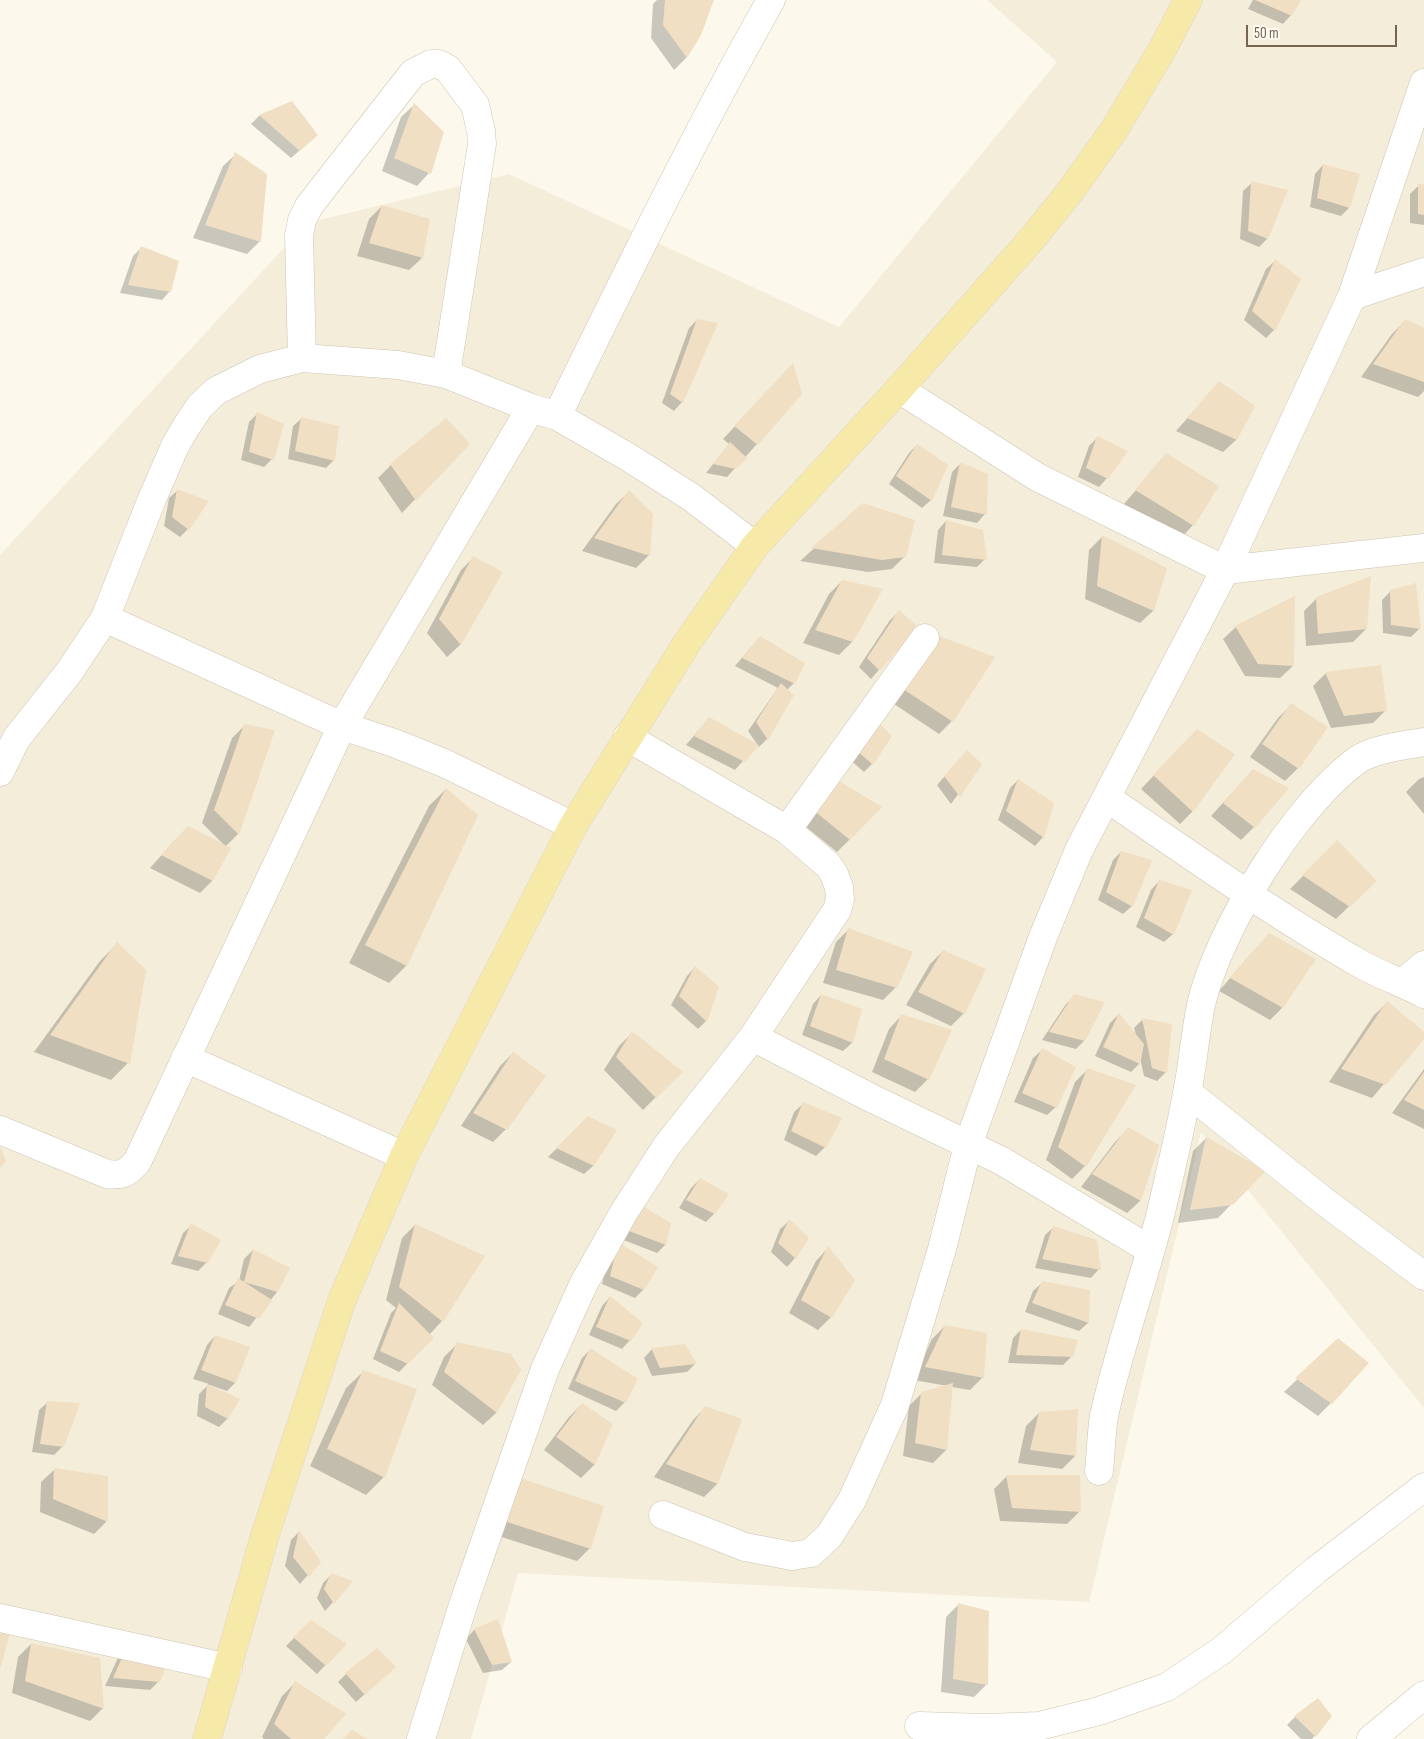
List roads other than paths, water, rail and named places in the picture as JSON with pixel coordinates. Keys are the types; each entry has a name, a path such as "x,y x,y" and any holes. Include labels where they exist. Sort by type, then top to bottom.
{"main road":[{"path":"211,1737 265,1535 342,1300 404,1156 573,826 687,642 755,546 899,389 1031,240 1069,193 1114,130 1162,50 1188,0"}],"street":[{"path":"0,1130 107,1174 118,1176 128,1172 137,1162 342,726 544,412 655,217 734,65 771,0"},
{"path":"302,358 299,236 302,220 309,206 414,73 431,64 439,64 448,69 475,105 482,144 446,374"},
{"path":"663,1515 744,1547 792,1556 811,1553 829,1536 852,1500 895,1405 942,1249 968,1145 1043,937 1079,850 1225,570 1352,296 1424,83"},
{"path":"1352,296 1424,272"},
{"path":"0,772 16,739 69,672 105,618 175,446 200,406 216,391 260,369 302,358 398,365 446,374 544,412 628,457 691,497 755,546"},
{"path":"899,389 1037,477 1225,570 1424,548"},
{"path":"105,618 342,726 394,743 444,763 573,826"},
{"path":"787,830 925,638"},
{"path":"420,1739 464,1602 545,1368 584,1283 624,1212 666,1147 753,1037 830,920 840,899 839,887 828,865 787,830 627,738"},
{"path":"1099,1471 1104,1418 1160,1214 1187,1092 1201,1004 1216,959 1249,896 1283,840 1304,811 1330,783 1361,758 1396,746 1424,742"},
{"path":"1107,798 1249,896 1361,964 1414,988 1424,965"},
{"path":"753,1037 1002,1161 1149,1249"},
{"path":"185,1058 404,1156"},
{"path":"1187,1092 1325,1202 1424,1276"},
{"path":"918,1726 987,1728 1039,1726 1099,1711 1167,1687 1221,1651 1316,1570 1424,1487"},
{"path":"0,1618 228,1668"},
{"path":"1372,1739 1424,1695"}]}
